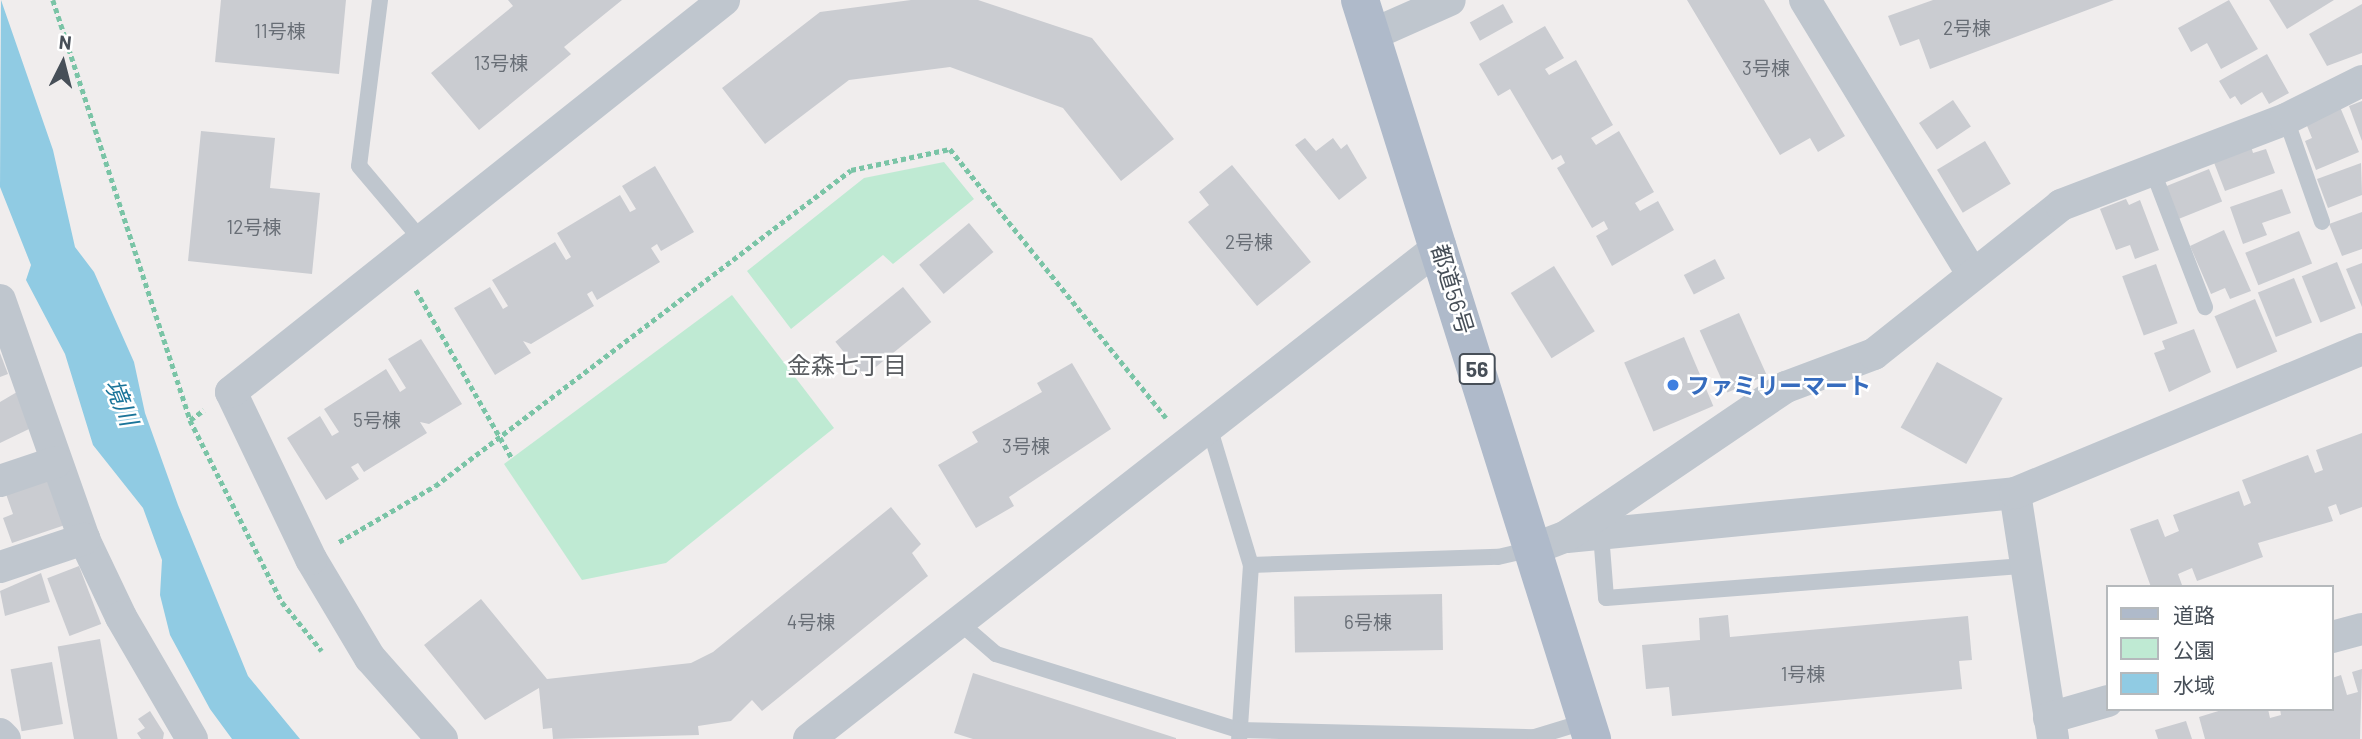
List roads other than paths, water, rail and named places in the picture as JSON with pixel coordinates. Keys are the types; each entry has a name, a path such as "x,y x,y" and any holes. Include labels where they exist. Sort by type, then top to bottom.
{"main road":[{"name":"都道56号","path":"1365,17 1440,246 1549,543 1590,730"}],"street":[{"path":"442,739 370,658 311,559 231,392 412,252 724,0"},
{"path":"1365,17 1450,0"},
{"path":"1805,0 1972,274"},
{"path":"1549,543 1786,387 1874,354 2061,205 2286,119 2362,81"},
{"path":"809,739 1197,433 1440,246"},
{"path":"0,300 84,538 121,617 192,739"},
{"path":"1549,543 1601,534 2015,493 2362,349"},
{"path":"0,481 56,462"},
{"path":"2015,493 2024,566 2051,729 2106,703"},
{"path":"0,567 84,538"},
{"path":"2334,636 2362,629"},
{"path":"0,734 5,739"}],"lane":[{"path":"380,0 359,166 412,252"},
{"path":"2286,119 2322,222"},
{"path":"2152,169 2205,307"},
{"path":"1197,433 1251,565 1239,735"},
{"path":"1601,534 1606,598 2024,566"},
{"path":"1251,565 1498,557 1549,543"},
{"path":"959,622 996,654 1239,735 1535,737 1590,730"}],"water":[{"name":"境川","path":"1,0 53,150 75,247 94,272 134,362 145,413 178,505 248,676 300,739 232,739 210,709 170,635 160,595 162,560 143,508 93,445 65,354 26,280 31,265 0,187"}],"place":[{"name":"ファミリーマート","path":"1673,385"}],"district":[{"name":"金森七丁目","path":"847,365"}]}
